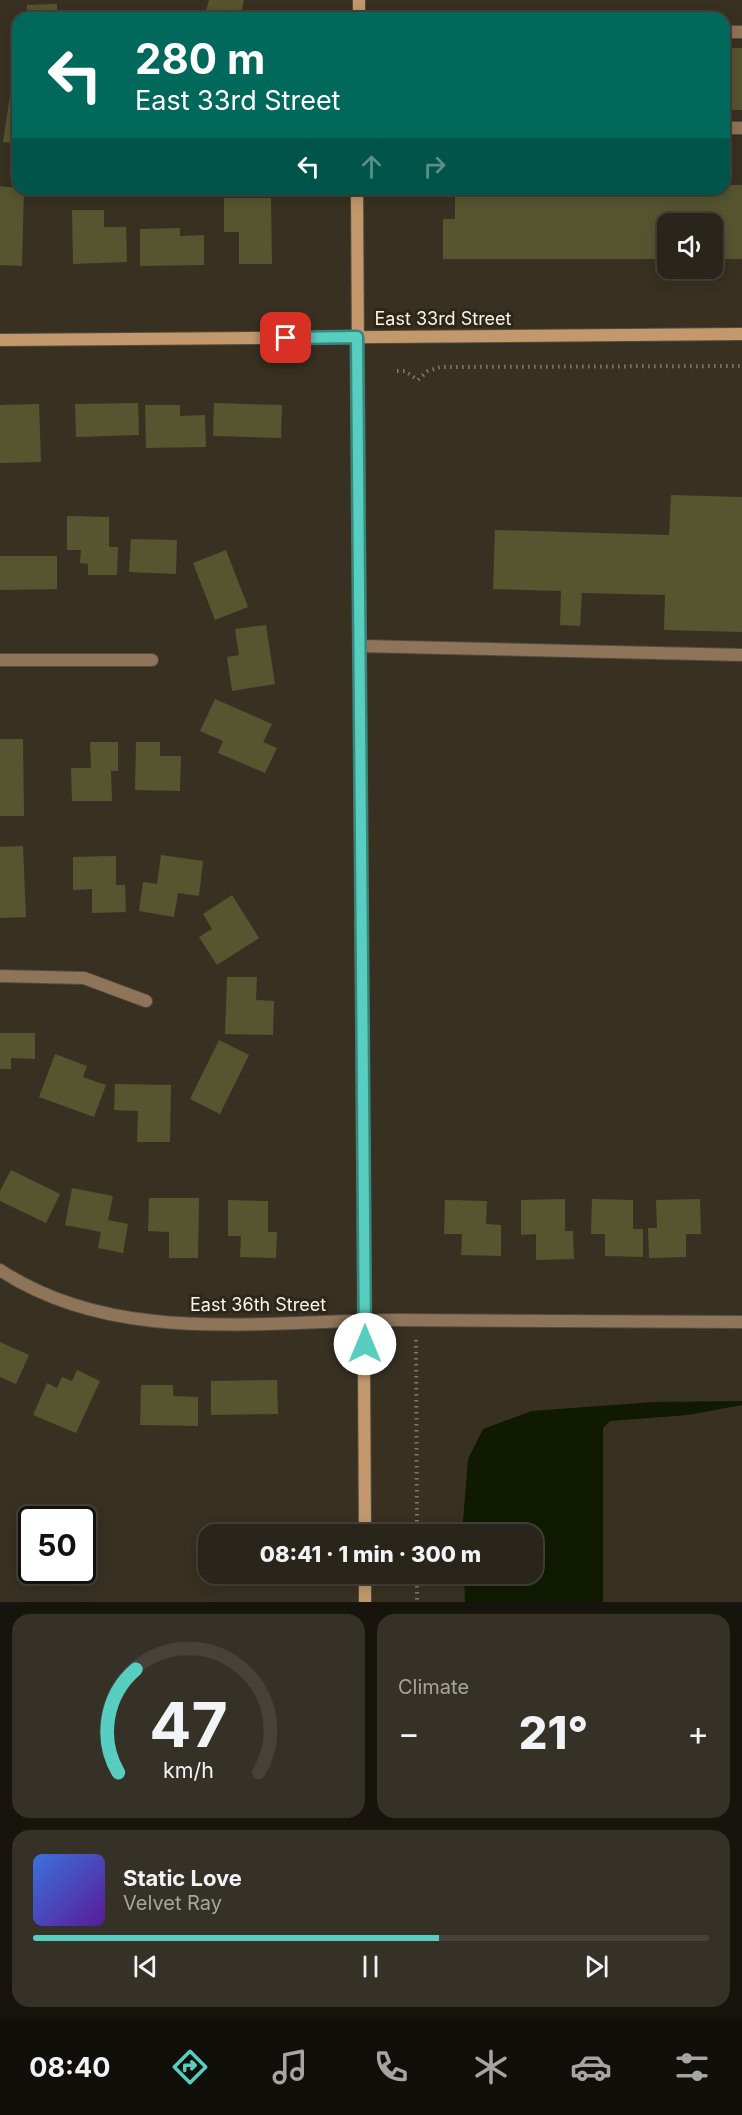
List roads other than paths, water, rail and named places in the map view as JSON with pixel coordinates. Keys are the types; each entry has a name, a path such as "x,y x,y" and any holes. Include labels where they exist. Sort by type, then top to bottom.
{"main road":[{"path":"357,195 365,1524"},
{"name":"East 33rd Street","path":"0,340 742,334"},
{"path":"365,1584 365,1602"}],"street":[{"path":"360,646 742,655"},
{"path":"0,660 152,660"},
{"path":"0,976 84,978 146,1001"},
{"name":"East 36th Street","path":"0,1270 58,1301 129,1320 224,1324 365,1320 742,1322"}]}
